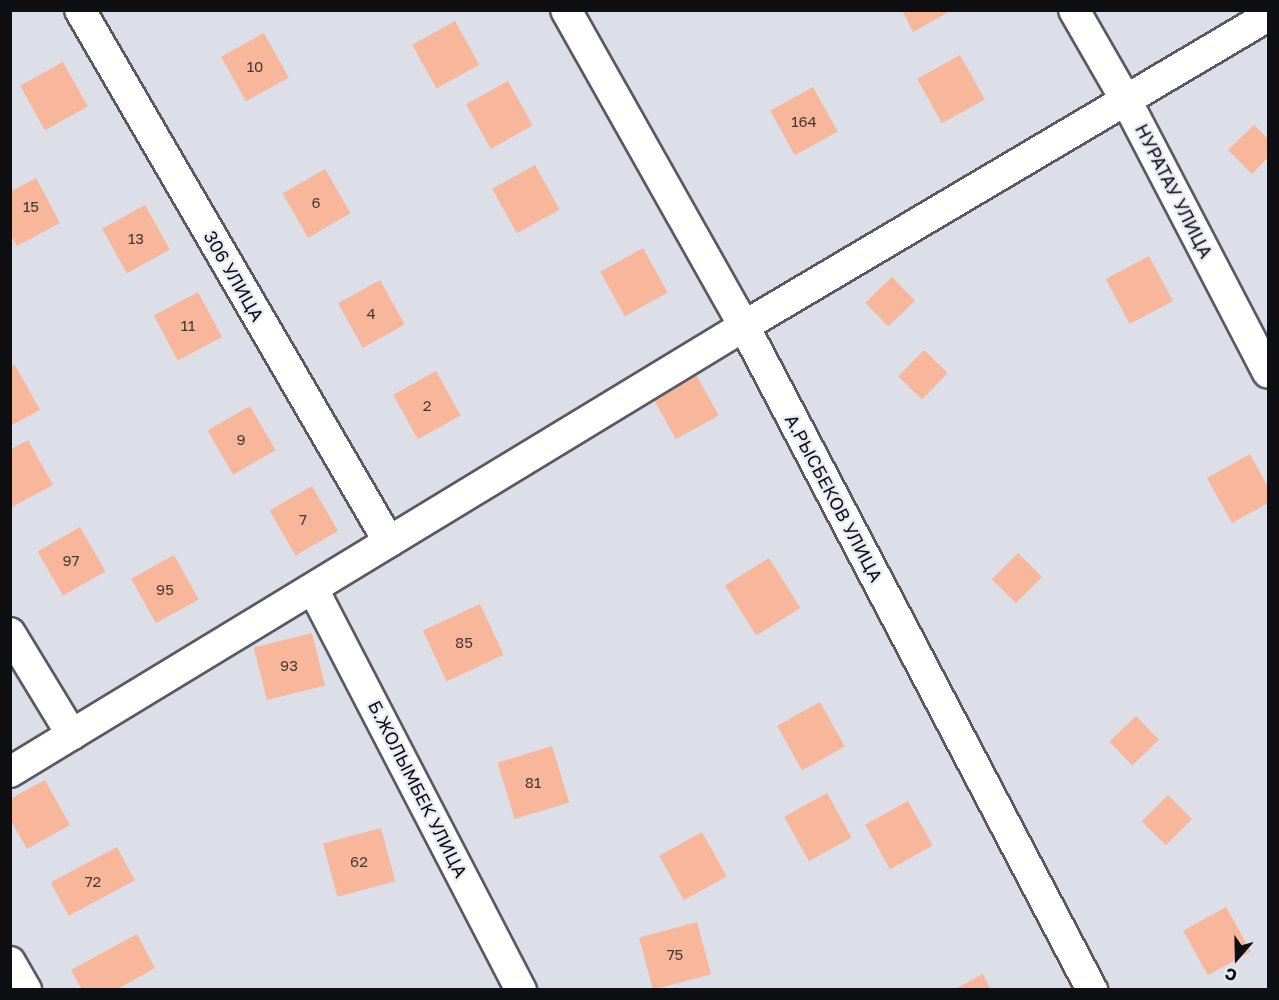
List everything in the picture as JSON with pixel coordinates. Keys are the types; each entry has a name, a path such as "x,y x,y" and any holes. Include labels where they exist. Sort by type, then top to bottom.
{"street":[{"name":"306 УЛИЦА","path":"80,10 389,542"},
{"name":"А.РЫСБЕКОВ УЛИЦА","path":"566,10 744,327 1092,990"},
{"name":"НУРАТАУ УЛИЦА","path":"1074,10 1127,102 1269,373"},
{"path":"10,772 744,327 1269,16"},
{"name":"Б.ЖОЛЫМБЕК УЛИЦА","path":"313,589 521,990"},
{"path":"10,633 72,735"},
{"path":"10,962 26,990"}],"building":[{"path":"902,10 952,10 913,32"},
{"path":"455,21 479,65 436,88 412,45"},
{"path":"264,33 289,78 246,101 221,57"},
{"path":"960,55 985,100 942,123 917,79"},
{"path":"63,62 88,107 45,130 20,86"},
{"path":"508,81 533,126 491,149 466,104"},
{"path":"813,87 838,132 795,155 770,111"},
{"path":"1254,125 1268,139 1268,157 1252,174 1228,150"},
{"path":"535,165 560,210 517,233 492,189"},
{"path":"325,169 350,213 308,238 283,194"},
{"path":"36,178 60,223 17,246 10,234 10,192"},
{"path":"145,205 170,250 127,273 102,229"},
{"path":"643,248 668,293 625,316 600,272"},
{"path":"1149,256 1173,301 1130,324 1106,279"},
{"path":"892,277 915,301 888,326 865,303"},
{"path":"380,280 405,325 363,348 338,303"},
{"path":"198,292 222,337 178,361 154,315"},
{"path":"924,350 948,373 922,400 898,377"},
{"path":"15,365 40,410 10,426 10,368"},
{"path":"436,371 461,416 418,439 393,395"},
{"path":"694,371 719,416 676,439 651,395"},
{"path":"250,406 276,450 233,475 208,430"},
{"path":"28,440 53,485 10,508 10,450"},
{"path":"1250,454 1268,487 1268,503 1232,523 1207,478"},
{"path":"312,486 338,531 296,556 270,510"},
{"path":"80,527 106,571 63,596 38,552"},
{"path":"1018,553 1042,577 1016,603 992,579"},
{"path":"174,555 199,600 156,623 131,579"},
{"path":"769,558 800,608 756,636 725,586"},
{"path":"480,604 504,655 447,681 423,631"},
{"path":"312,633 325,685 267,700 254,648"},
{"path":"820,702 845,747 802,770 777,726"},
{"path":"1136,716 1159,740 1132,765 1109,742"},
{"path":"552,746 569,802 515,819 497,763"},
{"path":"45,780 70,825 27,849 10,819 10,799"},
{"path":"827,793 852,838 809,861 784,817"},
{"path":"1168,795 1192,819 1166,845 1142,821"},
{"path":"908,801 933,846 890,869 865,825"},
{"path":"381,828 395,881 337,897 323,844"},
{"path":"702,832 727,877 684,900 659,856"},
{"path":"117,847 135,881 69,916 51,882"},
{"path":"1226,907 1251,952 1208,975 1183,931"},
{"path":"697,922 711,974 653,990 639,938"},
{"path":"137,934 155,968 116,990 82,990 71,970"},
{"path":"983,974 991,990 953,990"}]}
